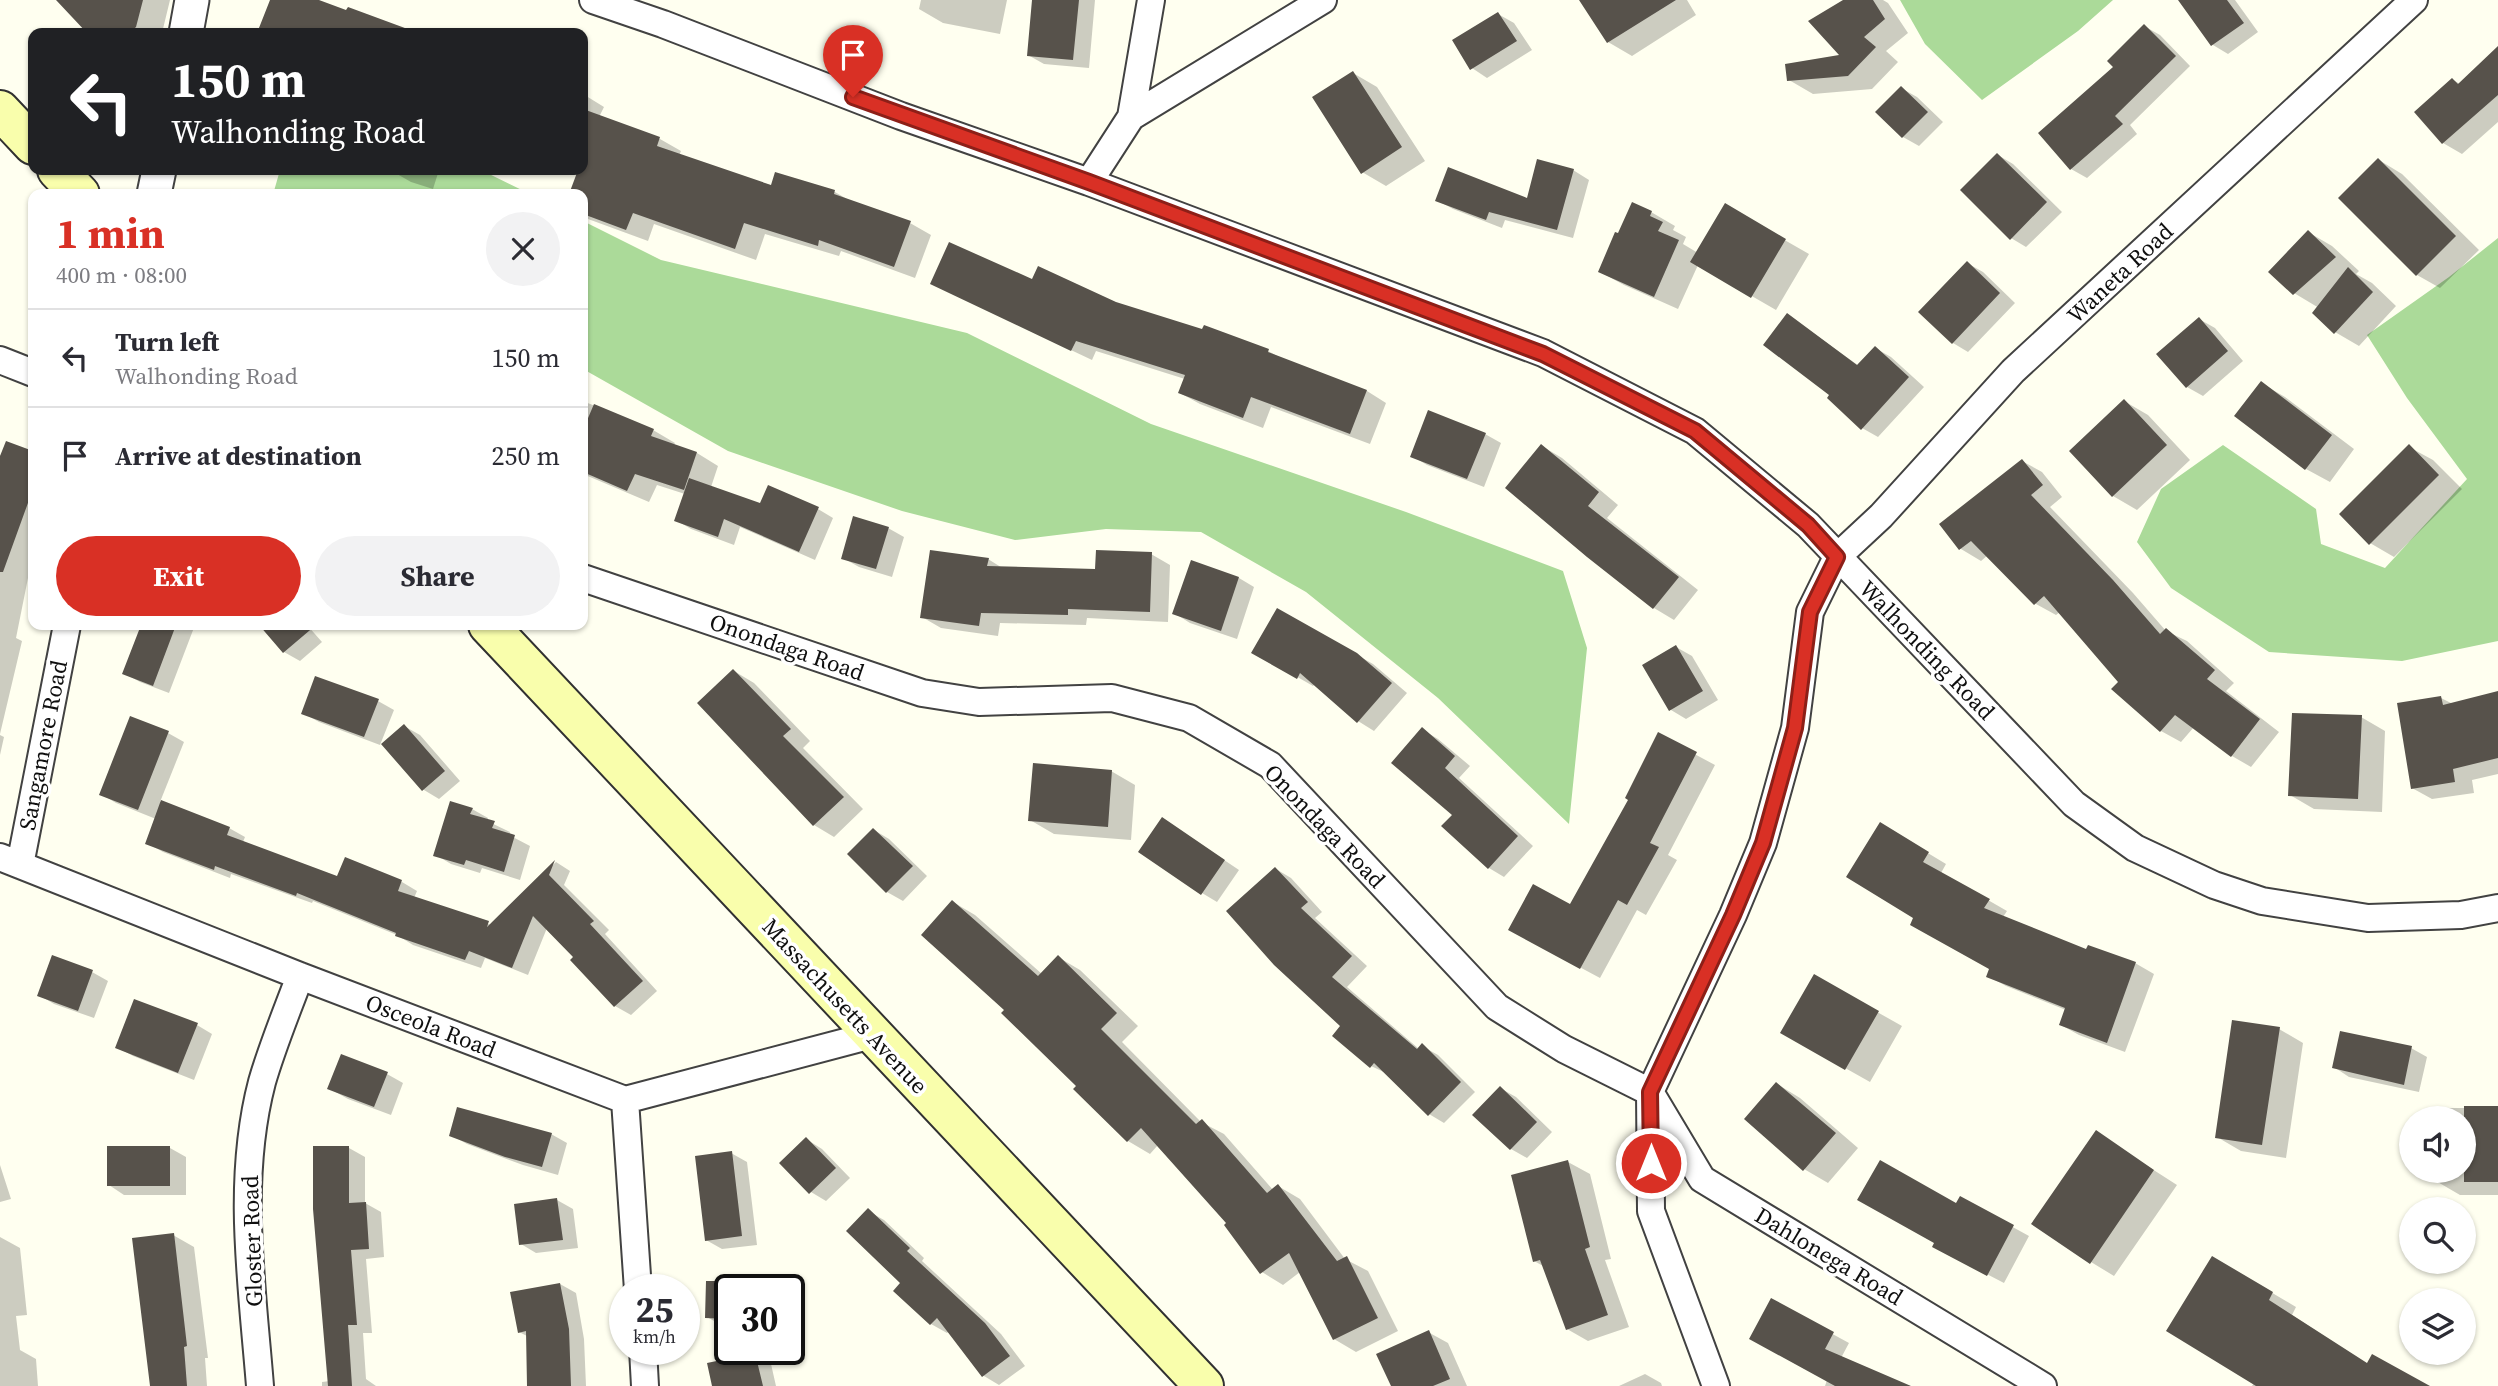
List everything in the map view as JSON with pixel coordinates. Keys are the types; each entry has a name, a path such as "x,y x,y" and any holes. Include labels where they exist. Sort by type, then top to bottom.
{"main road":[{"path":"0,110 28,140"},
{"path":"62,175 75,189"},
{"name":"Massachusetts Avenue","path":"493,630 1204,1386"}],"street":[{"path":"187,28 192,0"},
{"name":"Walhonding Road","path":"593,0 665,12 901,116 1089,182 1543,354 1695,431 1808,525 2074,804 2135,848 2214,885 2262,901 2368,918 2461,915 2498,908"},
{"path":"1089,182 1131,117 1152,0"},
{"path":"1131,117 1323,0"},
{"name":"Waneta Road","path":"1837,557 1881,516 2013,371 2414,0"},
{"path":"0,360 28,371"},
{"path":"1716,1386 1651,1211 1650,1092 1733,915 1763,843 1795,728 1810,612 1837,557"},
{"name":"Onondaga Road","path":"588,580 922,693 979,702 1112,698 1189,719 1270,765 1497,1007 1564,1049 1650,1092"},
{"name":"Sangamore Road","path":"10,861 66,630"},
{"name":"Osceola Road","path":"10,861 300,976 625,1100"},
{"name":"Gloster Road","path":"260,1386 246,1198 251,1142 262,1083 300,976"},
{"path":"637,1274 625,1100 872,1035"},
{"name":"Dahlonega Road","path":"1650,1092 1702,1180 2043,1386"},
{"path":"644,1365 645,1386"}],"green space":[{"path":"1900,0 2113,0 2078,31 1982,100 1925,44"},
{"path":"279,175 491,175 520,189 275,189"},
{"path":"588,224 661,260 967,333 1151,424 1406,512 1563,571 1587,648 1569,824 1438,698 1306,592 1201,532 1106,529 1015,540 902,511 728,451 588,372"},
{"path":"2498,238 2498,641 2402,661 2269,652 2171,588 2137,542 2161,489 2223,445 2316,509 2321,544 2385,568 2467,479 2407,398 2367,335 2449,277"}],"building":[{"path":"56,0 143,0 135,28 82,28"},
{"path":"270,0 319,0 346,10 348,7 405,28 259,28"},
{"path":"1032,0 1079,0 1073,60 1027,56"},
{"path":"1579,0 1676,0 1607,43"},
{"path":"1843,0 1873,0 1885,19 1864,37 1876,47 1848,76 1787,81 1785,64 1839,55 1808,21"},
{"path":"2178,0 2227,0 2244,23 2211,46"},
{"path":"1498,12 1517,41 1470,70 1452,40"},
{"path":"2144,24 2176,56 2115,116 2123,124 2070,170 2038,133 2113,67 2107,61"},
{"path":"2498,46 2498,95 2442,144 2414,112 2452,78 2458,84"},
{"path":"1353,71 1402,147 1361,174 1312,97"},
{"path":"1901,86 1928,112 1902,138 1875,112"},
{"path":"588,111 660,137 657,146 771,185 775,172 835,190 834,194 911,221 894,267 819,240 818,246 744,223 735,249 633,213 626,230 588,216 588,189 571,189 576,175 588,175"},
{"path":"1997,153 2047,202 2010,240 1960,190"},
{"path":"2378,158 2456,236 2416,276 2338,198"},
{"path":"1537,159 1574,169 1557,230 1489,212 1486,220 1435,201 1448,167 1527,198"},
{"path":"1632,202 1652,211 1650,216 1663,222 1658,231 1679,240 1654,297 1598,272 1615,232 1618,233"},
{"path":"1725,203 1786,239 1751,298 1690,262"},
{"path":"2308,230 2336,257 2293,295 2268,272"},
{"path":"949,242 1032,279 1038,266 1116,302 1202,329 1204,325 1367,390 1350,434 1251,397 1243,418 1178,393 1185,375 1076,341 1071,351 930,284"},
{"path":"1967,261 2000,293 1952,344 1918,312"},
{"path":"2348,267 2373,292 2334,334 2312,313"},
{"path":"1787,313 1857,365 1875,346 1909,377 1861,430 1827,398 1829,395 1763,345"},
{"path":"2199,317 2228,351 2186,388 2156,354"},
{"path":"2261,381 2332,435 2305,470 2234,416"},
{"path":"2124,399 2167,445 2112,497 2069,451"},
{"path":"594,404 654,429 651,436 697,452 684,490 635,474 627,491 588,474 588,418"},
{"path":"1428,410 1486,433 1467,479 1410,457"},
{"path":"6,441 28,449 28,503 3,572 0,572 0,456"},
{"path":"1541,444 1599,492 1588,506 1679,577 1653,609 1505,488"},
{"path":"2409,444 2439,475 2369,545 2339,514"},
{"path":"2022,459 2043,485 2031,495 2113,580 2160,634 2166,628 2215,670 2207,679 2260,719 2231,757 2175,715 2160,732 2111,689 2118,682 2044,596 2034,605 1971,541 1959,550 1939,524"},
{"path":"689,478 760,503 768,485 819,507 799,552 724,519 718,537 674,521"},
{"path":"853,516 889,527 876,569 841,559"},
{"path":"930,550 989,558 987,566 1095,569 1096,550 1152,552 1150,612 1068,609 1068,615 981,613 979,626 920,618"},
{"path":"1191,560 1239,577 1221,631 1172,614"},
{"path":"1277,608 1357,653 1392,683 1357,723 1300,673 1297,679 1251,653"},
{"path":"139,630 174,630 153,686 122,674"},
{"path":"263,630 310,630 283,653"},
{"path":"1676,645 1703,691 1669,711 1642,665"},
{"path":"733,669 791,729 783,736 844,797 813,826 697,703"},
{"path":"315,676 379,699 364,737 301,714"},
{"path":"2498,691 2498,758 2453,769 2455,782 2411,789 2397,703 2441,696 2443,705"},
{"path":"2292,713 2362,715 2358,799 2288,796"},
{"path":"130,716 169,731 138,810 99,795"},
{"path":"404,724 445,771 422,791 381,744"},
{"path":"1422,727 1455,756 1445,768 1518,836 1488,869 1441,826 1452,815 1391,763"},
{"path":"1658,732 1697,752 1650,843 1659,847 1627,905 1618,900 1580,969 1508,930 1533,884 1570,904 1628,800 1625,798"},
{"path":"1033,763 1112,770 1108,827 1028,821"},
{"path":"161,800 230,827 227,835 337,876 345,857 402,880 398,891 489,921 487,927 555,860 549,875 594,921 590,924 643,981 614,1007 570,960 573,957 533,916 512,968 469,951 465,960 395,936 396,933 297,893 296,896 215,866 214,870 145,844"},
{"path":"450,801 473,808 470,814 495,821 492,828 515,835 504,872 466,860 464,865 433,856"},
{"path":"1162,817 1225,860 1201,895 1138,852"},
{"path":"1880,822 1929,852 1923,862 1990,899 1984,908 2086,949 2088,945 2136,962 2107,1043 2059,1025 2065,1008 1986,977 1989,969 1910,925 1913,918 1846,877"},
{"path":"873,828 913,866 886,893 847,854"},
{"path":"1275,867 1308,902 1301,908 1352,956 1332,977 1417,1049 1422,1043 1461,1082 1428,1116 1374,1063 1370,1068 1332,1036 1340,1026 1274,965 1226,911"},
{"path":"952,900 1038,976 1058,955 1117,1013 1101,1029 1196,1124 1202,1119 1267,1193 1278,1184 1337,1261 1347,1256 1378,1318 1333,1340 1289,1253 1260,1274 1224,1225 1226,1223 1141,1128 1127,1142 1073,1089 1076,1086 1001,1013 1004,1010 921,935"},
{"path":"52,955 93,970 78,1011 37,996"},
{"path":"1814,974 1879,1011 1845,1070 1780,1033"},
{"path":"134,999 198,1023 178,1073 115,1048"},
{"path":"2232,1020 2280,1027 2262,1145 2215,1138"},
{"path":"2340,1031 2412,1046 2404,1085 2332,1068"},
{"path":"341,1054 388,1072 374,1107 327,1089"},
{"path":"1776,1082 1836,1133 1803,1171 1744,1119"},
{"path":"1500,1086 1537,1122 1510,1150 1472,1115"},
{"path":"2476,1106 2498,1106 2498,1182 2476,1182"},
{"path":"457,1107 552,1133 542,1167 505,1157 449,1136"},
{"path":"2096,1130 2154,1170 2090,1264 2031,1224"},
{"path":"806,1137 836,1168 809,1194 779,1163"},
{"path":"107,1146 170,1146 170,1186 107,1186"},
{"path":"313,1146 349,1146 349,1203 366,1202 369,1249 351,1250 357,1325 348,1325 352,1386 328,1386 313,1209"},
{"path":"732,1151 742,1236 705,1241 695,1156"},
{"path":"1568,1160 1590,1247 1585,1249 1608,1315 1566,1330 1540,1260 1533,1262 1511,1175"},
{"path":"1880,1160 1956,1203 1960,1196 2014,1225 1987,1276 1932,1247 1934,1243 1857,1200"},
{"path":"557,1198 563,1240 519,1245 514,1204"},
{"path":"868,1208 910,1248 907,1251 985,1323 1010,1356 982,1377 937,1318 930,1325 893,1291 900,1283 846,1231"},
{"path":"174,1233 187,1346 184,1347 187,1386 150,1386 132,1238"},
{"path":"2212,1256 2273,1292 2269,1300 2367,1363 2372,1354 2430,1386 2256,1386 2166,1331"},
{"path":"706,1281 714,1281 714,1318 705,1318"},
{"path":"560,1283 569,1329 571,1386 527,1386 526,1331 518,1333 510,1292"},
{"path":"1771,1298 1834,1332 1825,1349 1911,1386 1835,1386 1749,1339"},
{"path":"1429,1330 1450,1379 1433,1386 1391,1386 1376,1354"},
{"path":"707,1363 758,1365 763,1386 712,1386"}],"route":[{"path":"853,97 1089,182 1543,354 1695,431 1808,525 1837,557 1810,612 1795,728 1763,843 1733,915 1650,1092 1651,1163"}]}
